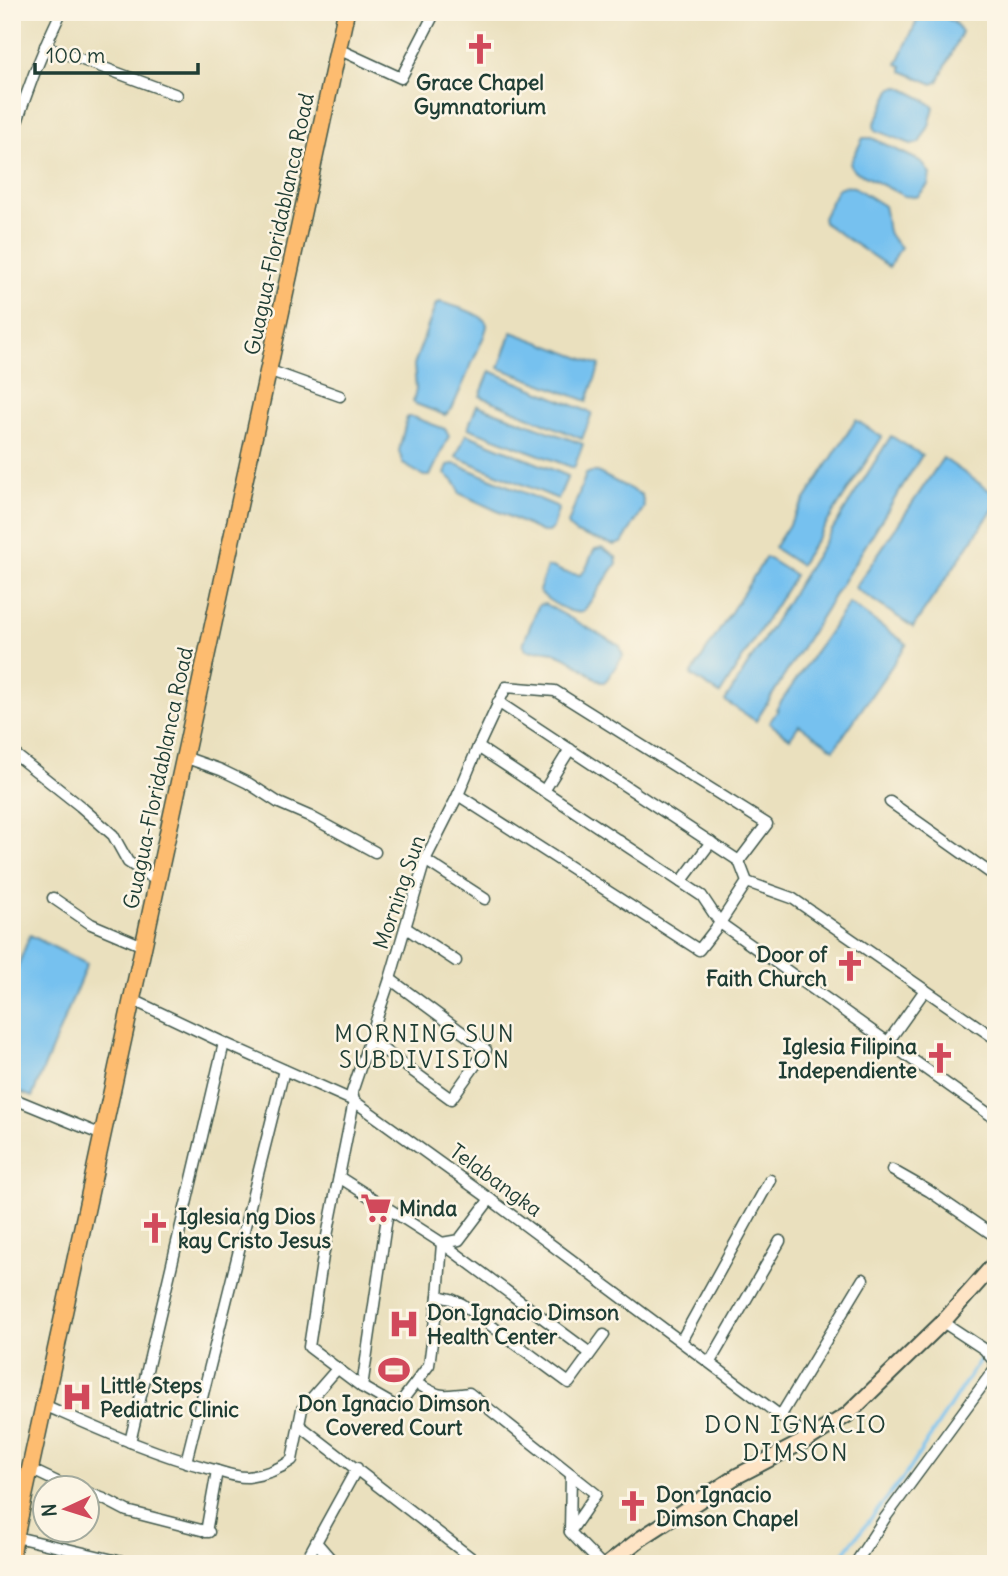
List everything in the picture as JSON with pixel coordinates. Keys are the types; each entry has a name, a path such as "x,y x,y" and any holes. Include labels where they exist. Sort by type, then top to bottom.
{"main road":[{"name":"Guagua-Floridablanca Road","path":"14,1545 346,12"}],"street":[{"path":"12,138 45,46 61,12"},
{"path":"338,49 401,78 435,12"},
{"path":"45,46 177,95"},
{"path":"268,370 340,396"},
{"path":"739,861 767,824 555,691 506,687 498,702 739,861 747,882 792,898 996,1039"},
{"name":"Morning Sun","path":"337,1368 309,1347 323,1256 354,1101 352,1092 390,979 425,860 458,795 498,702"},
{"path":"478,747 702,896 720,923 996,1119"},
{"path":"544,791 570,749"},
{"path":"12,752 113,835 128,862 157,881"},
{"path":"184,757 248,783 279,803 375,852"},
{"path":"458,795 699,950 747,882"},
{"path":"890,802 996,877"},
{"path":"681,882 711,842"},
{"path":"425,860 485,899"},
{"path":"52,898 91,925 143,946"},
{"path":"406,928 456,961"},
{"path":"370,1040 450,1099 486,1050 390,979"},
{"path":"888,1042 925,990"},
{"name":"Telabangka","path":"131,999 354,1101 810,1438"},
{"path":"130,1443 224,1043"},
{"path":"186,1462 284,1070"},
{"path":"12,1098 102,1135"},
{"path":"892,1170 929,1191 996,1237"},
{"path":"339,1177 442,1243 590,1353"},
{"path":"681,1341 770,1180"},
{"path":"442,1243 459,1240 490,1199"},
{"path":"362,1387 388,1210"},
{"path":"710,1362 780,1241"},
{"path":"44,1405 130,1443 186,1462 245,1478 267,1473 292,1460 302,1409 337,1368 362,1387 397,1407 416,1383 429,1365 442,1243"},
{"path":"608,1564 639,1539 737,1476 810,1438 847,1415 943,1322 996,1262"},
{"path":"780,1415 863,1279"},
{"path":"438,1296 462,1304 569,1383 604,1335"},
{"path":"860,1562 885,1518 996,1365 984,1349 943,1322"},
{"path":"984,1349 996,1350"},
{"path":"416,1383 445,1397 468,1393 597,1494 570,1532"},
{"path":"299,1426 480,1564"},
{"path":"304,1564 357,1468"},
{"path":"30,1469 40,1474"},
{"path":"102,1498 127,1511 208,1532 217,1471"},
{"path":"571,1474 570,1532 601,1564"},
{"path":"316,1542 335,1564"},
{"path":"14,1545 131,1564"},
{"path":"12,1561 23,1564"}],"water":[{"path":"921,12 944,17 962,32 938,82 933,84 902,71 902,66 897,64"},
{"path":"900,87 934,107 929,126 919,143 911,144 875,130 874,125 892,88"},
{"path":"863,138 872,138 922,162 930,174 928,185 917,197 904,196 853,170 850,164"},
{"path":"854,187 884,206 888,233 901,247 889,267 824,223 823,218 838,188"},
{"path":"440,302 481,317 487,325 452,409 445,415 413,402 416,389 414,365 436,304"},
{"path":"512,332 600,365 587,401 499,368"},
{"path":"490,371 592,413 582,439 480,396"},
{"path":"477,405 583,444 574,468 468,428"},
{"path":"407,417 445,429 449,436 430,476 424,476 403,464 399,451"},
{"path":"856,420 882,437 800,565 774,548"},
{"path":"466,434 568,476 558,499 456,457"},
{"path":"891,436 922,455 756,721 725,701"},
{"path":"943,458 996,495 996,505 913,627 855,588"},
{"path":"453,464 556,506 558,509 553,528 542,532 459,493 454,482 445,474 448,465"},
{"path":"597,472 642,495 644,507 622,543 614,545 576,533 568,524 586,474"},
{"path":"602,548 616,557 617,563 583,612 560,606 539,591 547,567 580,575 595,549"},
{"path":"766,557 795,575 720,694 691,675"},
{"path":"849,603 907,644 834,749 799,725 790,738 769,723"},
{"path":"545,604 620,646 623,656 605,682 556,653 526,650 523,644 537,609 539,605"},
{"path":"30,935 87,964 32,1097 12,1089 12,981"}],"waterway":[{"path":"993,1342 996,1337"},
{"path":"835,1564 906,1474 983,1355"}],"place":[{"name":"Grace Chapel Gymnatorium","path":"480,49"},
{"name":"Door of Faith Church","path":"850,966"},
{"name":"Iglesia Filipina Independiente","path":"940,1058"},
{"name":"Minda","path":"376,1208"},
{"name":"Iglesia ng Dios kay Cristo Jesus","path":"155,1228"},
{"name":"Don Ignacio Dimson Health Center","path":"404,1324"},
{"name":"Don Ignacio Dimson Covered Court","path":"394,1370"},
{"name":"Little Steps Pediatric Clinic","path":"77,1397"},
{"name":"Don Ignacio Dimson Chapel","path":"633,1506"}],"district":[{"name":"MORNING SUN SUBDIVISION","path":"425,1046"},
{"name":"DON IGNACIO DIMSON","path":"796,1438"}]}
